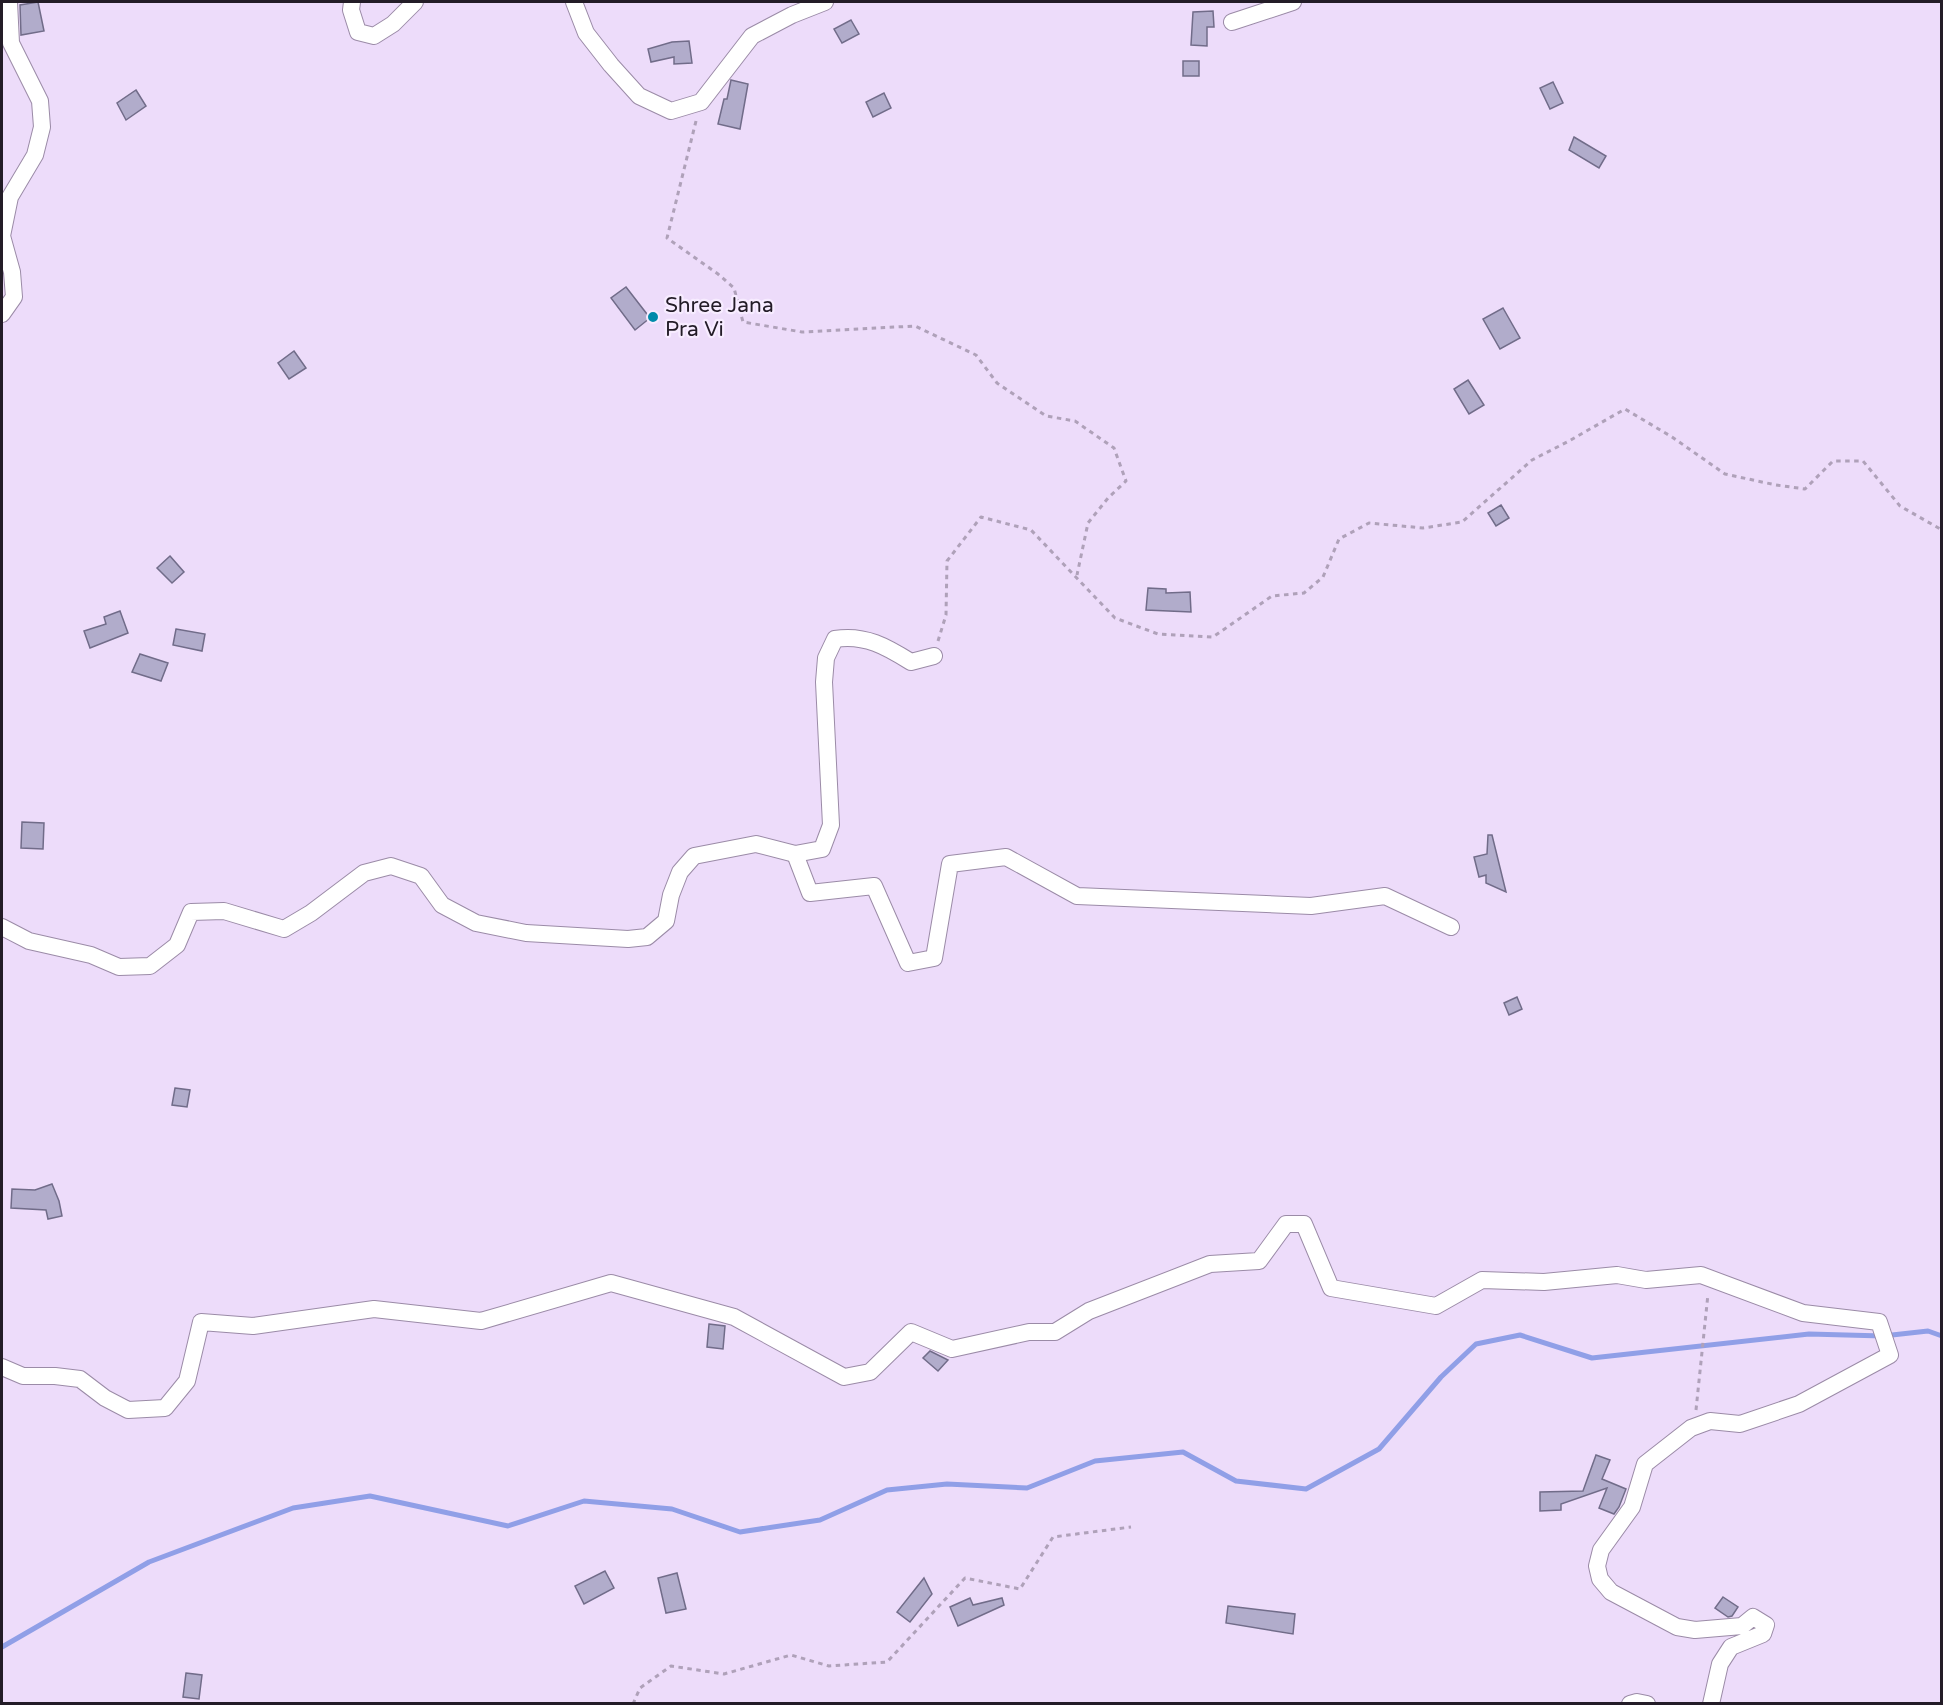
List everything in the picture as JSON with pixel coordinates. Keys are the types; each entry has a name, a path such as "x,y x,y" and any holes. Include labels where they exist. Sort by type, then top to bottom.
{"street":[{"path":"2,315 14,297 12,272 2,236 10,197 35,155 42,127 40,101 11,43 9,2"},
{"path":"352,2 351,10 358,32 374,36 393,24 415,2"},
{"path":"574,2 586,33 611,65 639,96 671,111 701,102 752,36 792,15 825,2"},
{"path":"1232,22 1293,2"},
{"path":"2,927 29,941 92,956 119,966 150,966 177,945 191,912 224,911 284,929 312,913 364,873 391,866 421,876 442,905 476,923 526,933 628,939 647,937 666,921 671,895 680,872 694,856 756,844 795,854 822,849 831,825 824,682 826,658 836,639 849,636 886,646 911,662 934,656"},
{"path":"795,854 810,893 874,886 908,963 934,958 950,864 1006,857 1077,896 1311,906 1385,896 1450,927"},
{"path":"2,1367 23,1376 80,1379 105,1398 128,1410 165,1408 187,1381 201,1322 253,1326 374,1309 481,1321 611,1283 734,1317 844,1377 870,1372 911,1332 952,1349 1029,1332 1055,1332 1089,1311 1210,1264 1259,1261 1286,1224 1304,1224 1331,1288 1436,1306 1482,1280 1544,1282 1617,1275 1646,1280 1701,1275 1803,1313 1879,1322 1890,1355 1799,1404 1740,1424 1710,1421 1691,1428 1646,1464 1632,1507 1600,1550 1596,1566 1600,1579 1611,1592 1677,1627 1695,1630 1742,1626 1753,1617 1766,1625 1763,1634 1731,1647 1720,1664 1711,1704"},
{"path":"1630,1704 1637,1702 1647,1704"}],"path":[{"path":"701,102 667,238 734,288 744,321 802,332 915,326 976,355 997,383 1046,416 1076,421 1114,448 1126,481 1108,498 1088,523 1077,576"},
{"path":"934,656 946,615 947,561 981,517 1031,530 1115,618 1158,634 1214,637 1272,596 1304,593 1323,578 1340,539 1369,523 1423,528 1462,522 1532,460 1625,409 1672,437 1725,474 1766,483 1805,489 1833,461 1863,461 1900,506 1941,530"},
{"path":"1695,1416 1708,1285"},
{"path":"633,1704 640,1688 671,1666 724,1674 791,1655 829,1666 887,1662 965,1578 1020,1589 1053,1537 1131,1527"}],"building":[{"path":"38,2 44,31 21,35 20,5"},
{"path":"1213,11 1214,27 1207,27 1207,46 1191,45 1193,12"},
{"path":"851,20 859,34 842,43 834,29"},
{"path":"689,41 692,63 674,64 674,57 651,62 648,49 672,42"},
{"path":"1183,61 1199,61 1199,76 1183,76"},
{"path":"731,80 748,84 740,129 718,124"},
{"path":"1553,82 1563,103 1550,109 1540,88"},
{"path":"136,90 146,106 126,120 117,103"},
{"path":"884,93 891,108 873,117 866,102"},
{"path":"1574,137 1606,156 1599,168 1569,150"},
{"path":"626,287 650,318 635,330 611,298"},
{"path":"1503,308 1520,338 1500,349 1483,319"},
{"path":"294,351 306,368 289,379 278,363"},
{"path":"1468,380 1484,405 1469,414 1454,389"},
{"path":"1501,505 1509,518 1496,526 1488,513"},
{"path":"170,556 184,572 172,583 157,568"},
{"path":"1148,588 1166,589 1166,593 1190,592 1191,612 1146,610"},
{"path":"120,611 128,633 90,648 84,631 106,624 104,617"},
{"path":"176,629 205,634 202,651 173,645"},
{"path":"140,654 168,663 161,681 132,672"},
{"path":"22,822 44,823 43,849 21,848"},
{"path":"1488,835 1492,835 1506,892 1486,883 1486,875 1479,877 1474,857 1487,854"},
{"path":"1517,997 1522,1009 1509,1015 1504,1003"},
{"path":"175,1088 190,1090 187,1107 172,1105"},
{"path":"52,1184 62,1216 48,1219 46,1210 11,1208 12,1189 35,1190"},
{"path":"709,1324 725,1326 723,1349 707,1347"},
{"path":"930,1351 948,1360 938,1371 923,1358"},
{"path":"1596,1455 1610,1460 1602,1479 1626,1489 1614,1514 1599,1508 1607,1488 1561,1504 1561,1510 1540,1511 1540,1492 1583,1491"},
{"path":"605,1571 614,1588 584,1604 575,1586"},
{"path":"677,1573 686,1609 666,1613 658,1578"},
{"path":"924,1578 932,1594 910,1622 897,1612"},
{"path":"1723,1597 1738,1607 1732,1616 1728,1617 1715,1608"},
{"path":"970,1598 973,1605 1002,1598 1004,1605 958,1626 950,1607"},
{"path":"1228,1606 1295,1614 1293,1634 1226,1623"},
{"path":"186,1673 202,1675 199,1699 183,1697"}],"waterway":[{"path":"2,1647 149,1562 293,1508 370,1496 508,1526 584,1501 672,1509 740,1532 820,1520 887,1490 947,1484 1027,1488 1095,1461 1183,1452 1236,1481 1306,1489 1379,1449 1441,1377 1476,1344 1520,1335 1592,1358 1809,1334 1883,1336 1928,1331 1942,1336"}],"place":[{"name":"Shree Jana Pra Vi","path":"653,317"}]}
